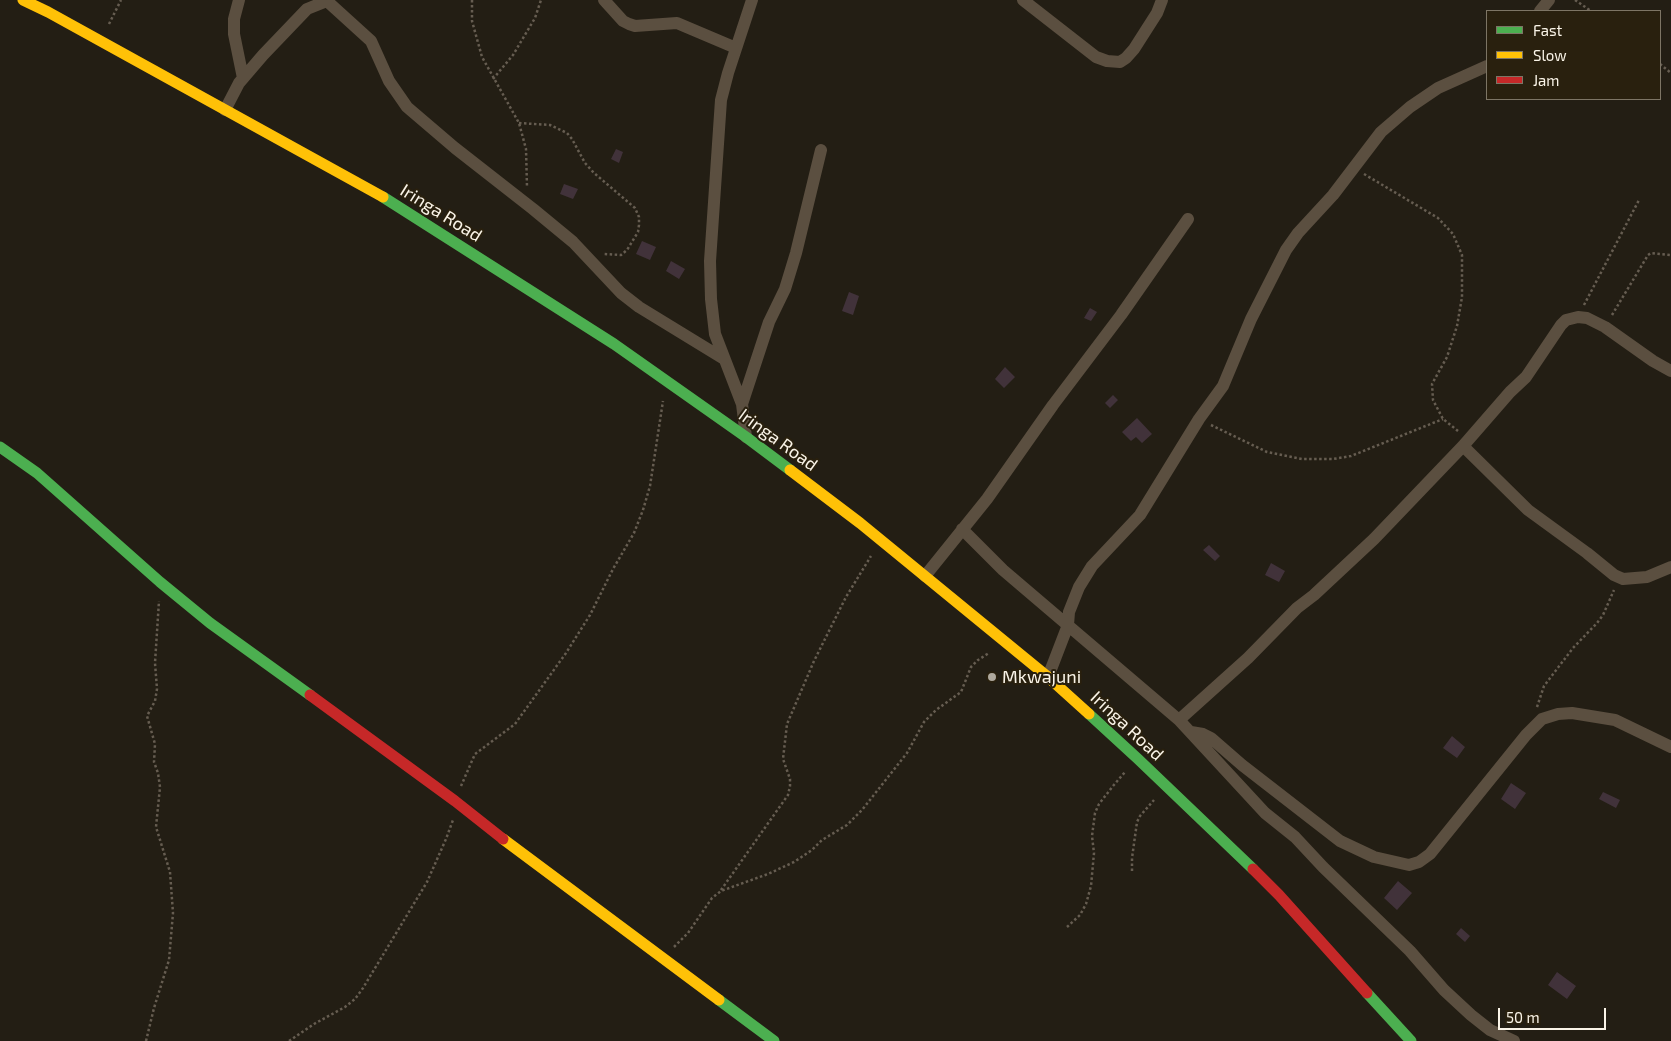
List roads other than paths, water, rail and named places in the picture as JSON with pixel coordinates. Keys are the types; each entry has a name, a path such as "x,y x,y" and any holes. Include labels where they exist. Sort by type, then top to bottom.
{"main road":[{"name":"Iringa Road","path":"27,1 367,187 614,344 746,437 881,540 1048,677 1138,759 1279,894 1411,1041"},
{"path":"0,447 64,495 160,582 210,623 455,801 472,816 774,1041"}],"street":[{"path":"239,0 234,19 234,34 243,78"},
{"path":"225,110 243,78 307,9 330,0 371,41 389,81 407,107 455,148 533,208 587,255 621,293 639,308 724,359"},
{"path":"604,0 623,21 629,24 635,26 677,23 736,48"},
{"path":"746,437 742,404 715,334 711,298 710,261 721,100 752,0"},
{"path":"1023,0 1040,5 1096,57 1107,61 1120,62 1134,49 1156,14 1162,0"},
{"path":"1541,10 1550,0"},
{"path":"1048,677 1068,625 1069,612 1079,587 1092,566 1140,515 1199,420 1223,386 1250,319 1286,250 1298,233 1333,195 1381,132 1410,106 1438,88 1486,66"},
{"path":"742,404 769,322 785,289 796,253 821,150"},
{"path":"925,576 987,499 1053,405 1121,315 1188,218"},
{"path":"1179,720 1248,658 1297,608 1314,595 1374,539 1466,443 1497,405 1526,377 1566,320 1578,317 1587,318 1605,327 1653,361 1671,371"},
{"path":"1466,443 1528,510 1614,575 1623,579 1647,577 1671,567"},
{"path":"962,529 1003,570 1179,720 1265,813 1295,837 1323,867 1410,951 1444,990 1490,1030 1514,1041"},
{"path":"1191,732 1203,734 1211,738 1249,771 1340,841 1374,857 1409,865 1419,862 1430,854 1542,719 1558,714 1572,713 1615,720 1671,747"}],"place":[{"name":"Mkwajuni","path":"992,677"}]}
